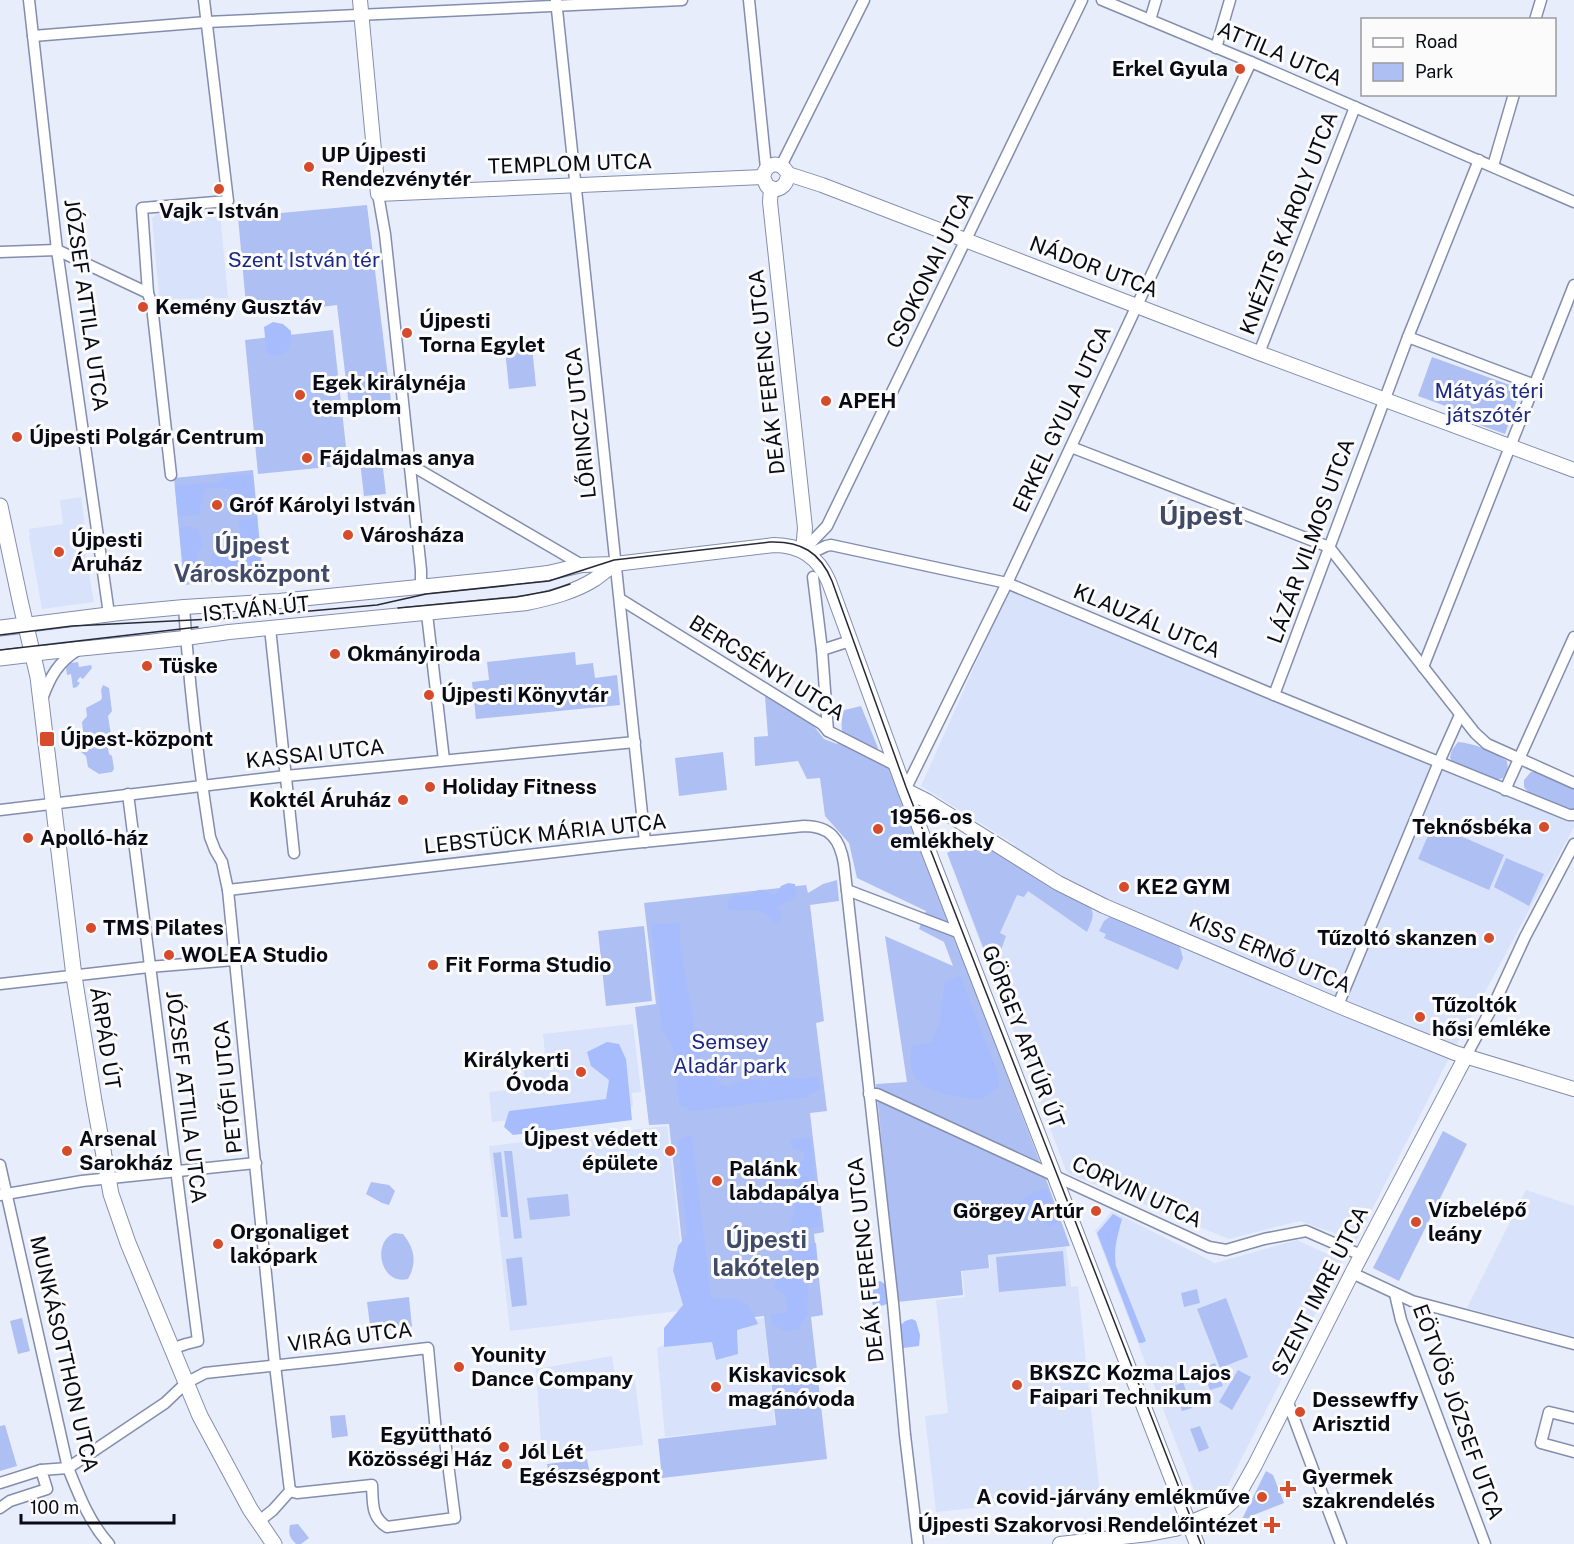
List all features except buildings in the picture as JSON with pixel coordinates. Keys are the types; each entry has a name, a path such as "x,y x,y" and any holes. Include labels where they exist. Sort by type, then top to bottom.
{"main road":[{"name":"ÁRPÁD ÚT","path":"0,507 33,654 41,702 74,976 111,1194 128,1243 200,1416 258,1522 274,1544"},
{"name":"ISTVÁN ÚT","path":"0,628 25,625"},
{"name":"ISTVÁN ÚT","path":"0,658 33,654"}],"street":[{"name":"JÓZSEF ATTILA UTCA","path":"29,0 57,250 109,614"},
{"path":"171,476 152,306 148,293 142,208 228,201 204,0"},
{"path":"360,0 378,194 385,234 421,587"},
{"path":"33,36 207,22 556,3 682,0"},
{"name":"DEÁK FERENC UTCA","path":"749,0 806,553"},
{"path":"766,178 776,189 781,188 788,180 784,170 864,0"},
{"name":"CSOKONAI UTCA","path":"806,553 827,526 1082,0"},
{"name":"ATTILA UTCA","path":"1102,0 1574,201"},
{"path":"1150,20 1156,0"},
{"path":"1216,48 1230,0"},
{"path":"1536,18 1541,0"},
{"name":"LŐRINCZ UTCA","path":"556,3 645,842"},
{"name":"ERKEL GYULA UTCA","path":"905,790 1007,583 1251,62"},
{"path":"1493,166 1513,96"},
{"name":"KNÉZITS KÁROLY UTCA","path":"1259,353 1355,107"},
{"path":"1479,160 1408,337 1535,385"},
{"name":"NÁDOR UTCA","path":"766,178 776,164 784,170 822,185 1510,447"},
{"name":"TEMPLOM UTCA","path":"378,194 766,178"},
{"path":"0,252 57,250 148,293"},
{"path":"1423,667 1574,285"},
{"name":"LÁZÁR VILMOS UTCA","path":"1274,695 1408,337"},
{"path":"1071,447 1329,547 1475,733 1487,744 1574,783"},
{"path":"1510,447 1574,470"},
{"path":"409,464 582,565"},
{"path":"806,553 831,545 826,536 827,526"},
{"name":"ISTVÁN ÚT","path":"25,625 109,614 421,587 548,573 582,565 615,564 774,545 793,547 806,553"},
{"name":"KLAUZÁL UTCA","path":"831,545 1007,583 1274,695 1569,815 1574,815"},
{"name":"GÖRGEY ARTÚR ÚT","path":"806,553 817,562 827,577 895,765 1197,1544"},
{"name":"ISTVÁN ÚT","path":"33,654 527,603 567,592 595,579 615,564"},
{"path":"813,577 822,650 828,731"},
{"name":"BERCSÉNYI UTCA","path":"620,599 822,724 828,731 895,765"},
{"name":"PETŐFI UTCA","path":"184,607 202,786 210,837 222,862 228,890 275,1365 290,1491"},
{"path":"427,614 444,760"},
{"path":"270,628 294,853"},
{"path":"1505,789 1574,637"},
{"path":"822,650 849,641"},
{"path":"41,702 58,665 81,648"},
{"path":"1338,1005 1460,715"},
{"name":"KASSAI UTCA","path":"0,810 286,776 635,742"},
{"name":"KISS ERNŐ UTCA","path":"905,790 927,801 1058,883 1104,906 1338,1005 1466,1056 1574,1089"},
{"name":"JÓZSEF ATTILA UTCA","path":"128,794 198,1341 171,1349"},
{"name":"LEBSTÜCK MÁRIA UTCA","path":"228,890 645,842 812,826 824,830 836,839 842,850 844,864"},
{"path":"1466,1056 1574,844"},
{"name":"DEÁK FERENC UTCA","path":"844,864 918,1544"},
{"path":"847,890 960,933"},
{"path":"0,984 234,960"},
{"name":"SZENT IMRE UTCA","path":"1060,1544 1171,1530 1225,1508 1237,1497 1466,1056"},
{"name":"CORVIN UTCA","path":"869,1094 877,1094 1209,1247 1226,1250 1264,1239 1306,1231 1361,1255"},
{"path":"4,1194 108,1178 256,1163"},
{"name":"MUNKÁSOTTHON UTCA","path":"0,1165 4,1194 68,1468 86,1512 109,1544"},
{"path":"1352,1273 1395,1294 1423,1304 1574,1344"},
{"name":"EÖTVÖS JÓZSEF UTCA","path":"1395,1294 1401,1320 1485,1544"},
{"name":"VIRÁG UTCA","path":"0,1483 41,1470 68,1468 165,1403 186,1383 205,1373 428,1348 435,1432 445,1440 455,1518 387,1527 379,1522 374,1513 372,1485 297,1493 290,1491"},
{"path":"1287,1400 1341,1544"},
{"path":"1574,1418 1549,1412 1541,1443 1574,1452"},
{"path":"0,1508 10,1501 47,1489 41,1470"},
{"path":"258,1522 273,1510 290,1491"}],"shaded area":[{"path":"220,212 228,298 161,298 152,218 157,214"},
{"path":"273,322 283,324 291,331 290,343 284,353 268,355 264,327"},
{"path":"253,475 254,499 249,505 237,507 234,489 204,489 199,514 178,517 175,486 221,482 224,476"},
{"name":"Újpesti Áruház","path":"81,497 88,549 85,550 94,602 42,609 29,529 63,524 60,500"},
{"path":"257,517 260,572 213,576 211,557 221,542 234,548 241,548 239,521"},
{"path":"179,528 198,529 203,547 197,552 199,575 185,577"},
{"path":"1009,589 1574,823 1574,827 1444,1068 1356,1241 1300,1221 1229,1239 1067,1173 962,894 988,884 1014,844 921,786"},
{"path":"788,883 795,884 797,895 778,908 782,918 778,922 774,922 759,911 730,910 726,904 734,895 746,896 760,890 776,894 781,886"},
{"path":"680,923 680,946 702,1063 721,1084 728,1086 749,1079 767,1081 774,1070 793,1079 818,1077 821,1089 805,1097 692,1111 679,1104 673,1047 662,1029 651,925"},
{"path":"960,976 997,1071 999,1087 982,1099 932,1090 916,1079 911,1067 911,1046 932,1042 939,1024 945,982"},
{"name":"Királykerti Óvoda","path":"633,1024 641,1092 632,1093 633,1107 492,1122 489,1092 526,1088 522,1056 545,1053 543,1034"},
{"path":"607,1042 619,1044 626,1059 632,1120 513,1135 504,1127 509,1111 606,1099 609,1080 591,1066 587,1052"},
{"path":"667,1126 688,1310 510,1331 489,1146"},
{"path":"689,1135 692,1139 711,1298 735,1299 745,1303 758,1324 737,1330 738,1354 716,1360 712,1342 664,1347 664,1328 683,1305 673,1270 678,1246 687,1235 678,1141"},
{"path":"811,1138 821,1226 805,1230 792,1238 788,1232 795,1210 793,1190 796,1173 793,1165 805,1160 804,1152 793,1149 790,1143 792,1139"},
{"path":"1047,1189 1059,1222 1049,1227 1039,1214 1027,1217 1016,1212 1028,1195"},
{"path":"1526,1190 1574,1206 1574,1337 1467,1308"},
{"path":"1112,1211 1215,1263 1297,1240 1342,1261 1225,1491 1194,1490 1095,1231"},
{"path":"1113,1214 1122,1219 1116,1248 1116,1266 1146,1341 1142,1343 1139,1343 1097,1233"},
{"path":"816,1243 819,1278 808,1284 807,1315 798,1329 784,1331 771,1323 771,1315 788,1312 785,1294 774,1288 778,1275 791,1248"},
{"name":"BKSZC Kozma Lajos Faipari Technikum","path":"1066,1247 1071,1287 1078,1286 1100,1495 936,1512 925,1416 948,1413 936,1300 965,1297 962,1271 990,1268 989,1255"},
{"path":"880,1281 885,1284 887,1304 881,1306 873,1305 871,1299 875,1282"},
{"name":"Kiskavicsok magánóvoda","path":"764,1318 775,1426 665,1437 657,1348 671,1342 685,1326"},
{"path":"912,1319 916,1321 920,1335 919,1346 903,1348 900,1326"},
{"path":"612,1356 615,1375 634,1373 643,1445 542,1457 536,1369"}],"green space":[{"name":"Szent István tér","path":"367,205 392,409 350,415 337,305 247,316 238,217"},
{"path":"333,330 348,465 258,474 245,340"},
{"path":"532,347 536,386 509,389 505,349"},
{"name":"Mátyás téri játszótér","path":"1432,357 1521,389 1505,434 1457,417 1459,411 1418,396"},
{"path":"382,460 386,494 364,496 360,462"},
{"path":"253,470 263,576 184,585 174,478"},
{"path":"575,652 576,665 593,663 595,678 617,675 620,705 476,719 472,682 489,680 487,662"},
{"path":"78,662 79,667 91,665 92,668 83,679 80,677 77,681 80,683 73,688 71,674 67,675 66,668 70,663"},
{"path":"103,685 109,688 112,711 108,716 111,735 107,741 114,769 112,772 99,774 88,767 86,756 81,752 79,737 83,732 82,722 87,716 86,708 101,700"},
{"path":"765,696 813,725 824,739 837,744 840,741 890,766 1070,1246 988,1255 989,1268 961,1271 963,1295 897,1302 876,1084 907,1082 885,936 953,966 944,942 919,929 926,911 857,878 849,843 825,816 820,778 807,779 798,761 755,766 754,737 768,736"},
{"path":"861,706 878,748 876,751 842,732 841,711"},
{"path":"1458,742 1484,749 1507,761 1508,769 1503,778 1497,780 1452,763 1450,757 1452,750"},
{"path":"723,752 727,790 679,796 675,758"},
{"path":"1531,772 1538,772 1574,788 1574,812 1531,795 1524,787 1524,780"},
{"path":"1433,824 1504,855 1489,890 1418,859"},
{"path":"967,832 1088,904 1093,914 1087,932 1028,891 1024,897 1017,895 1000,933 1006,936 1001,950 986,955 947,853 960,845"},
{"path":"1506,858 1544,874 1529,906 1494,887"},
{"name":"Semsey Aladár park","path":"837,880 839,901 810,905 824,1021 816,1023 827,1111 810,1113 824,1232 814,1234 823,1315 811,1317 827,1459 662,1478 658,1439 776,1425 764,1316 691,1324 669,1124 649,1125 635,1007 656,1004 644,903 806,885 808,893 823,884"},
{"path":"1111,916 1179,944 1183,958 1178,970 1104,938 1106,934 1099,931 1104,921"},
{"path":"644,926 652,1001 606,1006 598,931"},
{"path":"1443,1131 1467,1144 1399,1281 1373,1268"},
{"path":"504,1151 512,1151 522,1238 514,1239"},
{"path":"501,1152 508,1217 501,1217 493,1153"},
{"path":"371,1182 389,1185 395,1191 389,1205 366,1194"},
{"path":"568,1194 570,1216 530,1220 527,1198"},
{"path":"394,1233 403,1234 412,1251 414,1262 408,1279 391,1276 382,1262 383,1245"},
{"path":"1063,1251 1066,1286 999,1292 996,1257"},
{"path":"522,1257 527,1305 512,1307 506,1259"},
{"path":"1197,1289 1200,1303 1184,1307 1181,1293"},
{"path":"409,1297 412,1327 371,1333 367,1302"},
{"path":"1226,1298 1248,1357 1220,1368 1197,1309"},
{"path":"22,1318 30,1351 18,1354 10,1321"},
{"path":"1215,1363 1223,1386 1210,1390 1202,1368"},
{"path":"1238,1370 1251,1377 1232,1410 1219,1402"},
{"path":"1183,1382 1192,1408 1182,1411 1174,1386"},
{"path":"345,1415 348,1436 332,1438 330,1416"},
{"path":"5,1425 17,1466 0,1471 0,1426"},
{"path":"1200,1426 1209,1448 1199,1452 1190,1429"},
{"path":"587,1459 590,1475 550,1481 547,1464"},
{"path":"1266,1471 1273,1475 1284,1503 1251,1516 1252,1518 1239,1529 1239,1525"},
{"path":"298,1524 309,1538 301,1544 296,1544 289,1533 290,1525"}],"tram line":[{"path":"0,635 72,626 232,618 377,605 426,594 549,581 614,560 770,542 791,544 808,550 822,563 832,581 906,787 1201,1544"},
{"path":"398,608 516,597 549,591 570,584"},
{"path":"0,650 198,627"}],"place":[{"name":"Erkel Gyula","path":"1240,69"},
{"name":"UP Újpesti Rendezvénytér","path":"309,167"},
{"name":"Vajk - István","path":"219,189"},
{"name":"Kemény Gusztáv","path":"143,307"},
{"name":"Újpesti Torna Egylet","path":"407,333"},
{"name":"Egek királynéja templom","path":"300,395"},
{"name":"APEH","path":"826,401"},
{"name":"Újpesti Polgár Centrum","path":"17,437"},
{"name":"Fájdalmas anya","path":"307,458"},
{"name":"Gróf Károlyi István","path":"217,505"},
{"name":"Városháza","path":"348,535"},
{"name":"Újpesti Áruház","path":"59,552"},
{"name":"Okmányiroda","path":"335,654"},
{"name":"Tüske","path":"147,666"},
{"name":"Újpesti Könyvtár","path":"429,695"},
{"name":"Újpest-központ","path":"47,739"},
{"name":"Holiday Fitness","path":"430,787"},
{"name":"Koktél Áruház","path":"403,800"},
{"name":"Teknősbéka","path":"1544,827"},
{"name":"1956-os emlékhely","path":"878,829"},
{"name":"Apolló-ház","path":"28,838"},
{"name":"KE2 GYM","path":"1124,887"},
{"name":"TMS Pilates","path":"91,928"},
{"name":"Tűzoltó skanzen","path":"1489,938"},
{"name":"WOLEA Studio","path":"169,955"},
{"name":"Fit Forma Studio","path":"433,965"},
{"name":"Tűzoltók hősi emléke","path":"1420,1017"},
{"name":"Királykerti Óvoda","path":"581,1072"},
{"name":"Arsenal Sarokház","path":"67,1151"},
{"name":"Újpest védett épülete","path":"670,1151"},
{"name":"Palánk labdapálya","path":"717,1181"},
{"name":"Görgey Artúr","path":"1096,1211"},
{"name":"Vízbelépő leány","path":"1416,1222"},
{"name":"Orgonaliget lakópark","path":"218,1244"},
{"name":"Younity Dance Company","path":"459,1367"},
{"name":"BKSZC Kozma Lajos Faipari Technikum","path":"1017,1385"},
{"name":"Kiskavicsok magánóvoda","path":"716,1387"},
{"name":"Dessewffy Arisztid","path":"1300,1412"},
{"name":"Együttható Közösségi Ház","path":"504,1447"},
{"name":"Jól Lét Egészségpont","path":"507,1464"},
{"name":"Gyermek szakrendelés","path":"1288,1489"},
{"name":"A covid-járvány emlékműve","path":"1262,1497"},
{"name":"Újpesti Szakorvosi Rendelőintézet","path":"1272,1525"}],"district":[{"name":"Újpest","path":"1201,516"},
{"name":"Újpest Városközpont","path":"252,560"},
{"name":"Újpesti lakótelep","path":"766,1254"}]}
